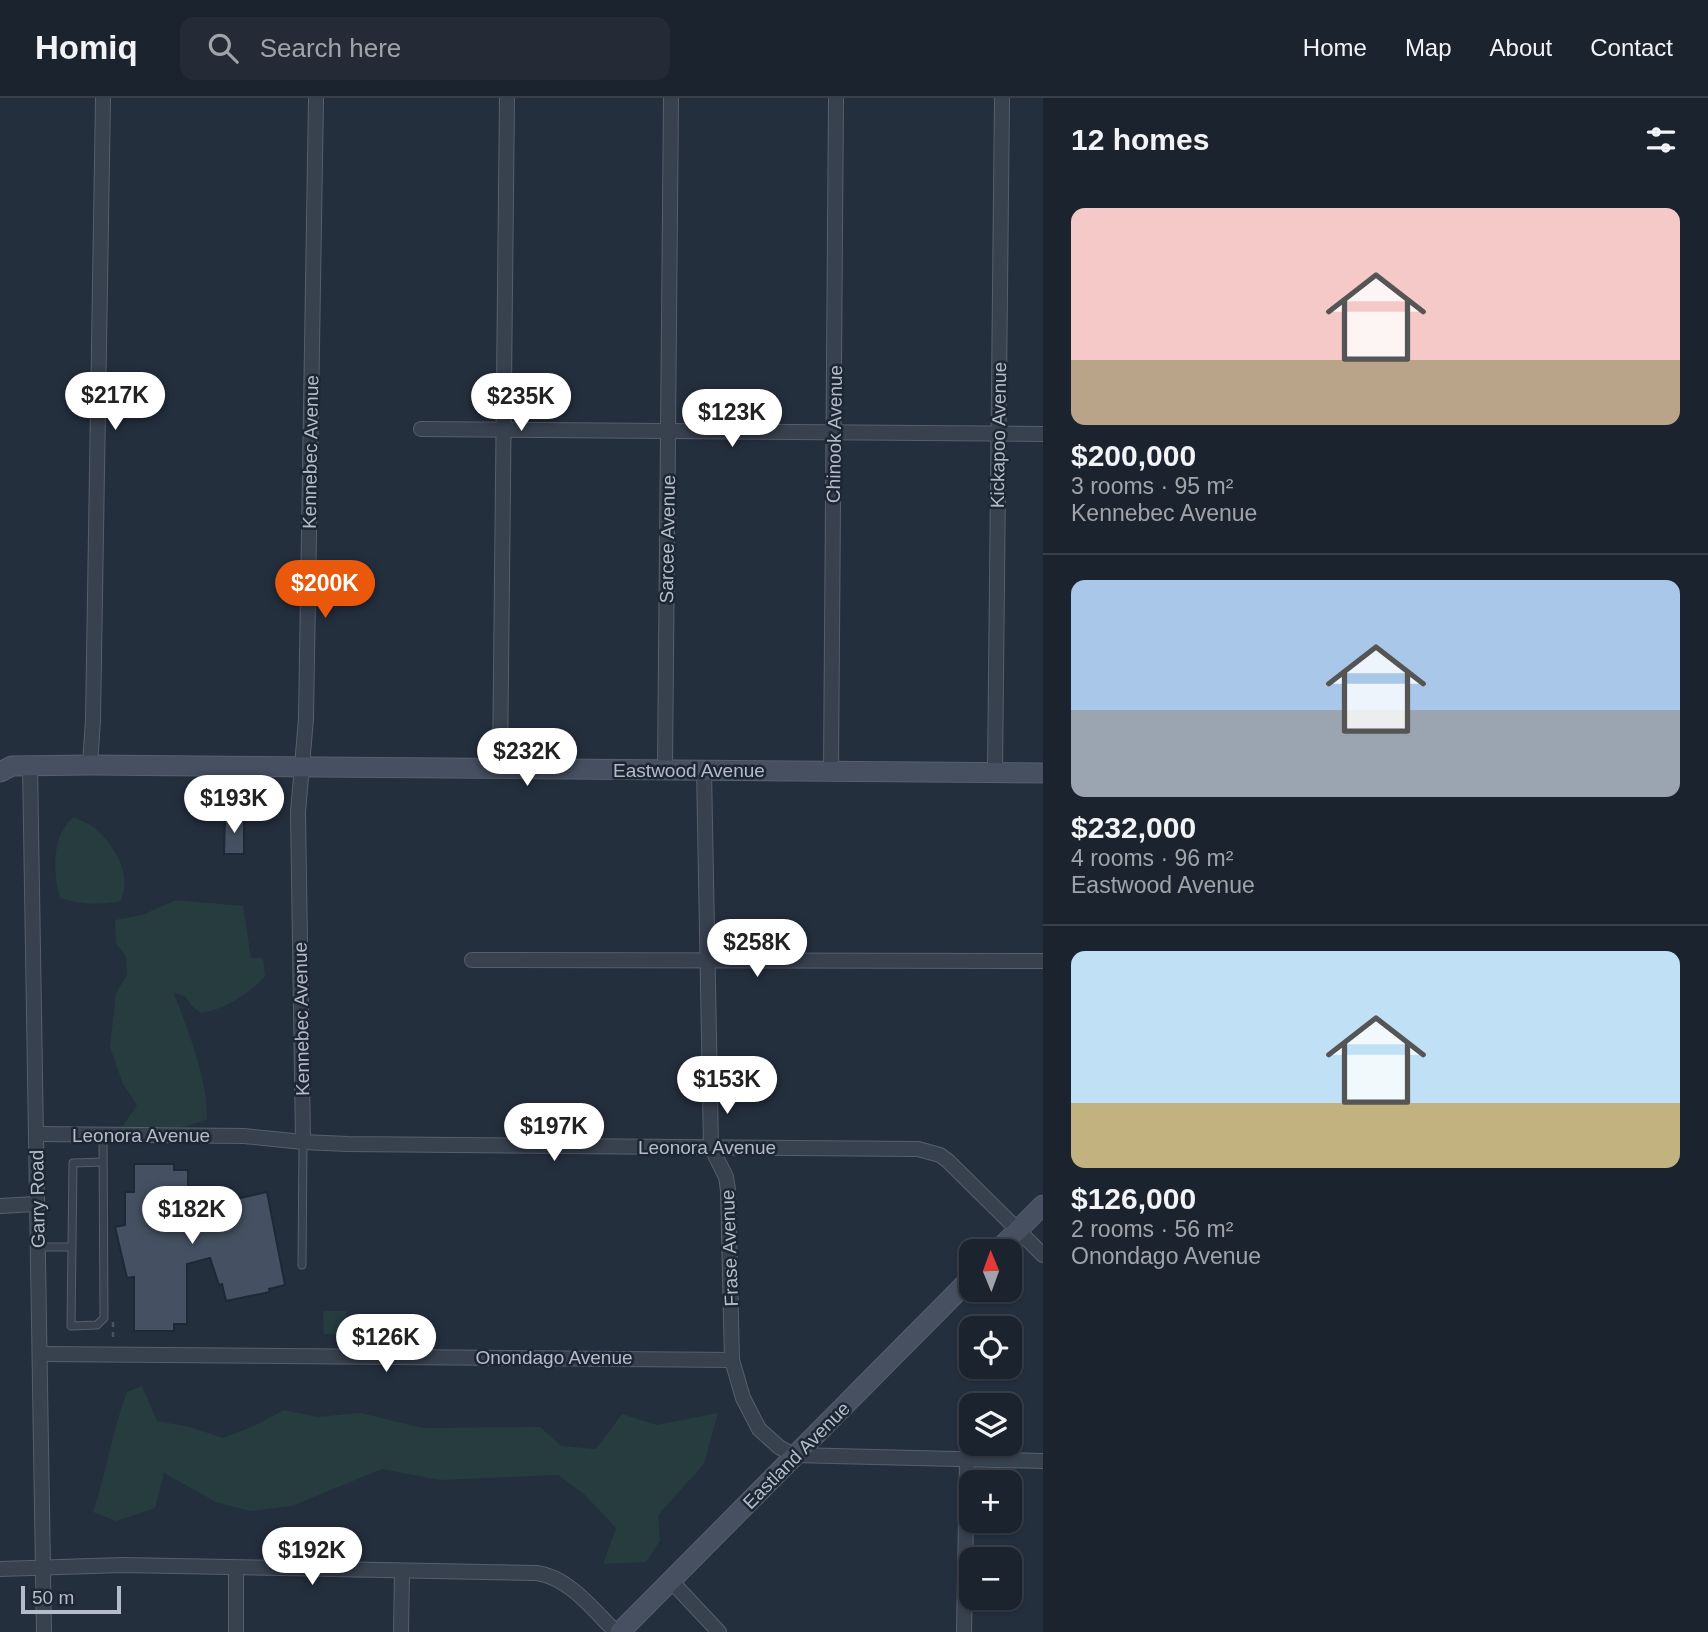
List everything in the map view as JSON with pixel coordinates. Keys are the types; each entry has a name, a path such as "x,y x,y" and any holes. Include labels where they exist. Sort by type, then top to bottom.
{"street":[{"path":"90,765 93,720 103,98"},
{"name":"Kennebec Avenue","path":"303,1142 298,812 306,719 316,98"},
{"path":"500,768 507,98"},
{"name":"Sarcee Avenue","path":"665,770 671,98"},
{"name":"Chinook Avenue","path":"831,771 836,98"},
{"name":"Kickapoo Avenue","path":"995,773 1002,98"},
{"path":"421,429 1043,434"},
{"name":"Eastwood Avenue","path":"10,767 90,765 1043,773"},
{"name":"Garry Road","path":"10,767 36,1134 35,1204 41,1354 44,1632"},
{"name":"Frase Avenue","path":"705,770 711,1147 726,1177 729,1190 732,1360 743,1398 759,1429 779,1447 793,1455"},
{"path":"472,960 1043,961"},
{"name":"Leonora Avenue","path":"36,1134 244,1136 303,1142 929,1151 948,1161 1043,1255"},
{"path":"0,1206 35,1204"},
{"path":"1009,1239 1043,1205"},
{"name":"Eastland Avenue","path":"618,1632 672,1582 793,1455 959,1290"},
{"name":"Onondago Avenue","path":"41,1354 732,1360"},
{"path":"793,1455 1043,1461"},
{"path":"964,1632 967,1461"},
{"path":"0,1569 122,1565 547,1575 568,1586 618,1632"},
{"path":"236,1568 236,1632"},
{"path":"401,1632 402,1572"},
{"path":"672,1582 719,1632"}],"lane":[{"path":"103,1135 104,1318 97,1325 71,1326 73,1163 103,1162"},
{"path":"302,1265 303,1142"},
{"path":"37,1247 71,1247"}],"path":[{"path":"113,1334 113,1342"}],"green space":[{"path":"74,817 96,829 121,863 125,882 120,901 90,904 60,898 56,854 61,834"},
{"path":"176,900 243,906 251,958 263,958 265,976 236,1000 201,1013 185,996 174,993 201,1071 207,1120 182,1127 122,1127 137,1105 123,1084 110,1047 116,993 127,975 126,957 116,943 115,920 142,915"},
{"path":"323,1311 346,1311 346,1334 324,1334"},
{"path":"142,1386 157,1421 190,1427 223,1438 284,1410 317,1417 361,1413 422,1428 540,1427 561,1446 596,1449 622,1414 657,1425 718,1413 704,1464 658,1515 660,1541 646,1562 603,1564 616,1528 584,1494 558,1475 440,1480 382,1469 292,1506 250,1511 216,1502 164,1473 155,1508 116,1521 93,1512 127,1392"}],"building":[{"path":"225,816 244,816 244,854 224,854"},
{"path":"134,1164 174,1164 174,1170 188,1170 188,1210 267,1192 285,1285 269,1289 270,1292 226,1301 222,1284 219,1285 210,1258 187,1264 187,1324 174,1324 174,1331 134,1331 134,1277 127,1278 115,1227 125,1225 125,1192 134,1192"}]}
